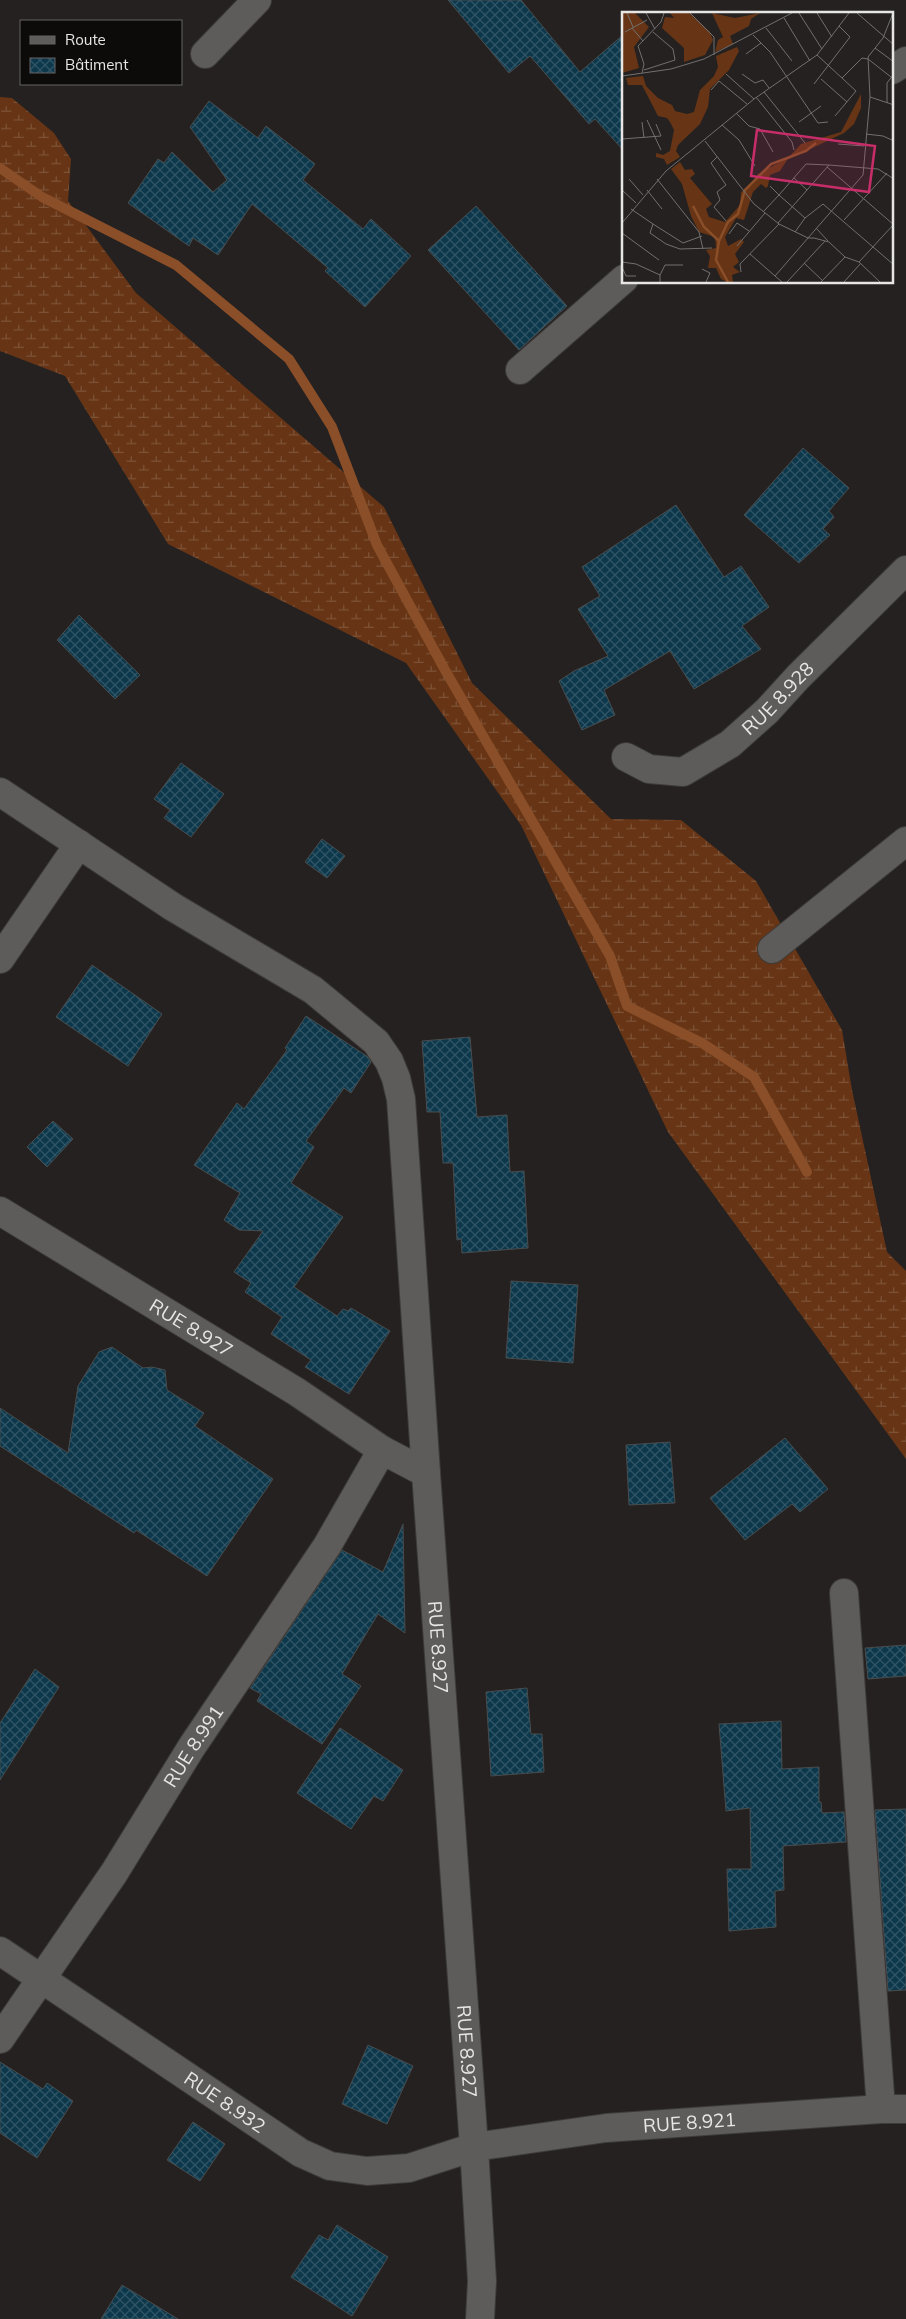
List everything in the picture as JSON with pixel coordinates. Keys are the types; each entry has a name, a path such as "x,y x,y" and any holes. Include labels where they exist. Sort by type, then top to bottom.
{"street":[{"path":"205,54 257,0"},
{"path":"894,69 906,61"},
{"path":"520,370 622,281"},
{"name":"RUE 8.928","path":"626,757 649,769 683,772 730,744 767,710 798,676 906,570"},
{"path":"0,792 173,907 313,990 376,1042 389,1061 396,1078 401,1099 426,1473"},
{"path":"772,949 906,841"},
{"path":"0,959 79,844"},
{"name":"RUE 8.927","path":"0,1211 297,1392 382,1450 426,1473 474,2147 482,2281 480,2319"},
{"name":"RUE 8.991","path":"0,2039 114,1873 191,1748 327,1546 382,1450"},
{"path":"844,1593 894,2109"},
{"name":"RUE 8.932","path":"0,1951 300,2153 330,2166 368,2170 408,2168 474,2147"},
{"name":"RUE 8.921","path":"474,2147 606,2128 894,2109"}],"green space":[{"path":"0,97 12,98 54,133 71,159 68,201 136,293 384,507 472,683 611,819 681,820 756,881 842,1030 852,1090 887,1252 906,1271 906,1459 668,1132 521,825 406,663 168,544 65,376 0,351"}],"building":[{"path":"448,0 521,0 580,72 622,36 622,149 595,119 589,124 530,56 509,73"},
{"path":"209,101 258,138 266,126 315,164 303,180 363,229 371,219 411,256 365,307 325,271 328,268 252,204 218,255 193,238 189,246 128,203 158,159 164,163 172,152 213,192 227,180 190,127"},
{"path":"476,206 567,306 519,350 428,250"},
{"path":"803,448 849,488 829,511 834,517 823,529 830,535 799,563 744,515"},
{"path":"676,505 724,577 741,566 769,607 742,626 761,649 694,689 670,651 604,690 615,715 582,730 559,681 574,671 608,656 578,609 600,596 582,567"},
{"path":"79,615 140,675 115,699 57,640"},
{"path":"181,763 224,794 191,837 164,818 170,810 154,799"},
{"path":"322,839 345,856 327,878 305,862"},
{"path":"92,965 162,1014 128,1066 56,1017"},
{"path":"306,1016 368,1057 371,1062 351,1093 344,1088 306,1141 314,1147 291,1183 343,1217 294,1287 337,1316 343,1309 348,1311 351,1308 390,1331 349,1394 305,1367 311,1360 271,1334 282,1317 245,1292 251,1283 234,1272 263,1231 239,1230 224,1220 240,1193 194,1165 237,1103 244,1109 287,1050 285,1048"},
{"path":"470,1037 477,1117 507,1115 510,1172 524,1171 528,1248 462,1253 461,1239 457,1240 453,1163 443,1163 440,1112 427,1112 422,1041"},
{"path":"53,1121 73,1139 47,1167 27,1147"},
{"path":"511,1281 578,1285 573,1363 506,1358"},
{"path":"112,1347 143,1368 152,1367 165,1370 167,1390 204,1413 195,1426 273,1479 207,1576 136,1530 134,1533 0,1446 0,1408 68,1453 78,1386 99,1352"},
{"path":"785,1438 828,1489 800,1512 792,1504 745,1540 710,1498"},
{"path":"670,1442 675,1503 629,1505 626,1445"},
{"path":"403,1524 405,1633 378,1614 342,1674 361,1686 322,1744 257,1701 261,1694 250,1688 342,1550 383,1572"},
{"path":"906,1645 906,1676 868,1679 865,1648"},
{"path":"35,1669 59,1687 0,1780 0,1723"},
{"path":"527,1688 531,1734 542,1734 544,1772 491,1776 486,1692"},
{"path":"781,1721 782,1769 819,1767 819,1802 821,1802 822,1813 844,1812 846,1842 783,1846 784,1890 775,1891 776,1927 729,1931 727,1869 751,1869 750,1808 726,1811 719,1724"},
{"path":"340,1728 403,1770 383,1801 374,1796 351,1829 297,1793"},
{"path":"906,1809 906,1990 888,1991 875,1810"},
{"path":"368,2045 413,2066 387,2124 342,2104"},
{"path":"0,2062 43,2089 47,2083 73,2101 37,2158 0,2133"},
{"path":"193,2122 225,2144 200,2181 167,2160"},
{"path":"337,2225 388,2257 352,2316 291,2277 319,2235 328,2240"},
{"path":"122,2285 178,2319 101,2319"}],"waterway":[{"path":"0,168 42,197 176,265 289,359 332,427 377,545 445,670 610,956 627,1006 702,1043 754,1077 807,1172"}]}
